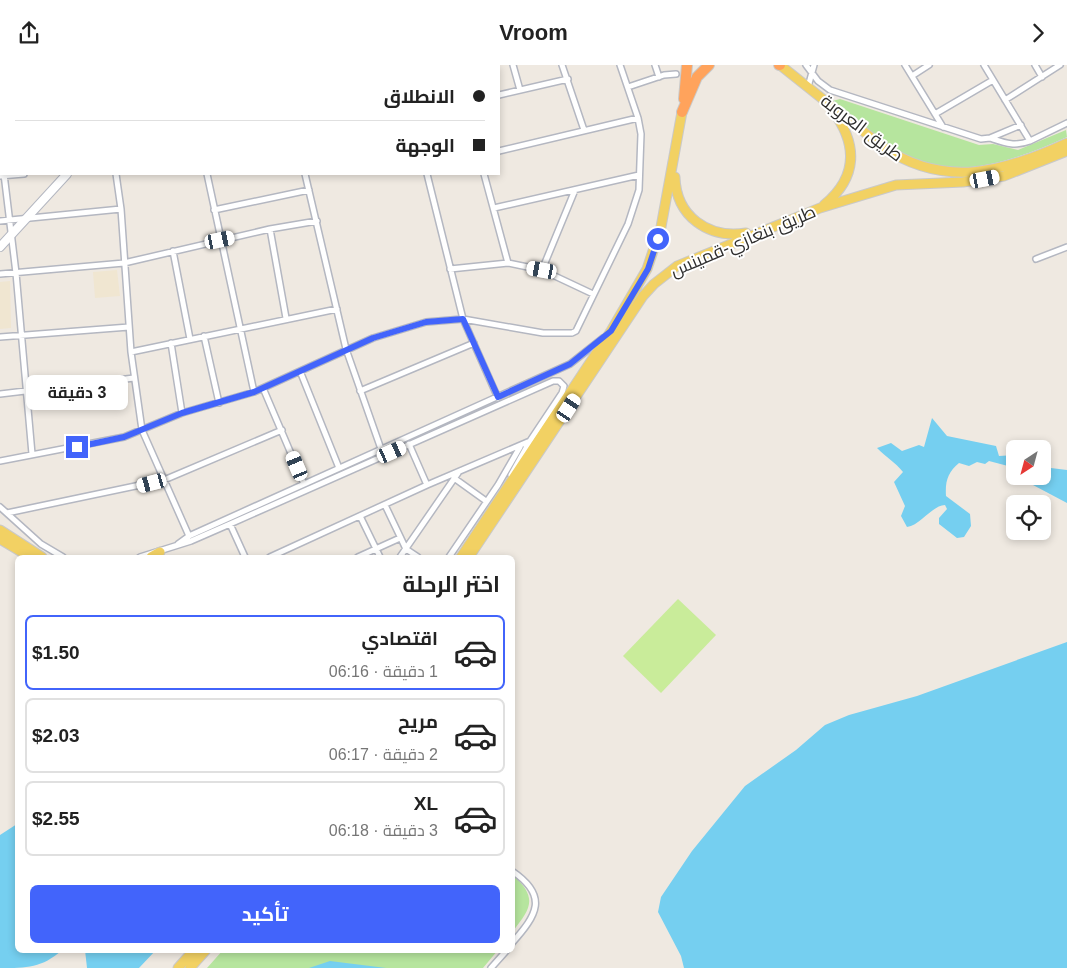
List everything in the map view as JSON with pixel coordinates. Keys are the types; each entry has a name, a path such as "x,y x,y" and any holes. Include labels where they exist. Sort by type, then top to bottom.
{"highway":[{"path":"682,112 687,65"},
{"path":"682,112 697,77 709,65"}],"main road":[{"name":"طريق العروبة","path":"779,65 899,158 934,171 958,173 997,167 1030,159 1067,143"},
{"path":"820,208 845,180 851,157 846,132 827,103"},
{"path":"462,555 504,495 638,287 655,250 674,164 682,112"},
{"name":"طريق بنغازي-قمينس","path":"470,555 643,296 664,275 677,266 759,231 820,208 896,185 963,183 1004,176 1067,151"},
{"path":"674,164 678,199 688,215 701,226 716,233 732,235 759,231"},
{"path":"0,530 39,555"},
{"path":"0,539 27,555"},
{"path":"155,555 160,552"},
{"path":"178,968 191,953"},
{"path":"190,968 203,953"}],"street":[{"path":"513,65 520,90"},
{"path":"562,65 584,130"},
{"path":"0,461 109,440 142,430 182,413 254,392 346,349 426,322 463,319 543,333 568,335 576,331 634,208 639,190 641,134 638,118 620,65"},
{"path":"655,65 659,77"},
{"path":"806,65 830,90 980,139 990,138 1020,125"},
{"path":"808,88 814,65"},
{"path":"905,65 943,128"},
{"path":"912,76 929,65"},
{"path":"984,65 1030,141"},
{"path":"1035,65 1042,77"},
{"path":"1005,100 1060,65"},
{"path":"628,87 659,77 676,74"},
{"path":"500,95 568,79"},
{"path":"935,114 993,80"},
{"path":"500,151 638,118"},
{"path":"990,138 1010,145 1018,145 1067,123"},
{"path":"2,175 16,273 32,454"},
{"path":"0,247 66,175"},
{"path":"116,175 121,209 131,352 142,430 188,535"},
{"path":"207,175 239,330 254,392"},
{"path":"305,175 346,349 382,449"},
{"path":"427,175 463,319 500,403"},
{"path":"484,175 508,263"},
{"path":"494,208 639,175"},
{"path":"542,270 575,189"},
{"path":"214,209 309,190"},
{"path":"0,221 121,209"},
{"path":"0,274 124,263 270,229 316,221"},
{"path":"270,229 286,318"},
{"path":"1036,259 1067,247"},
{"path":"173,251 190,339"},
{"path":"450,269 508,263 542,270 593,294"},
{"path":"131,352 239,330 286,318 337,309"},
{"path":"0,337 129,327"},
{"path":"178,544 188,535 570,364 611,331"},
{"path":"204,336 219,403"},
{"path":"171,343 182,413"},
{"path":"360,391 474,343"},
{"path":"300,371 340,468"},
{"path":"0,394 134,378"},
{"path":"148,555 230,524 500,403 553,381 559,381 563,384 562,393 530,441 512,473 504,495"},
{"path":"263,388 304,484"},
{"path":"7,513 164,480 282,430"},
{"path":"274,555 427,485 520,447 530,441"},
{"path":"409,444 427,485"},
{"path":"450,555 520,447"},
{"path":"402,555 459,472"},
{"path":"454,479 486,501"},
{"path":"290,490 293,496"},
{"path":"278,495 280,502"},
{"path":"385,505 406,549 415,555"},
{"path":"0,507 42,544 60,555"},
{"path":"360,516 379,555"},
{"path":"230,524 243,555"},
{"path":"362,555 400,538"},
{"path":"515,874 532,888 537,904 531,920 515,939"},
{"path":"491,968 504,953"}],"shaded area":[{"path":"117,270 120,296 95,298 93,272"},
{"path":"10,281 11,328 0,329 0,282"}],"green space":[{"path":"840,99 979,145 993,144 1018,150 1066,130 1067,137 1032,152 995,163 976,167 938,167 908,159 885,145 832,101"},
{"path":"678,599 716,635 661,693 623,656"},
{"path":"515,877 526,890 529,897 528,909 515,928"},
{"path":"220,953 496,953 483,968 207,968"}],"water":[{"path":"932,418 947,436 996,446 999,456 1006,456 1006,465 989,461 985,464 977,462 969,466 959,463 950,473 946,486 946,496 970,514 971,526 964,537 957,538 939,524 939,518 947,509 945,505 935,509 912,526 907,527 901,516 905,506 894,482 903,472 877,448 891,443 902,451 919,445 924,447"},
{"path":"1051,468 1067,470 1067,503 1033,485 1051,485"},
{"path":"1067,642 1067,968 684,968 681,956 658,912 661,897 692,851 745,786 796,750 825,725 849,715 917,696"},
{"path":"15,825 15,953 58,953 41,964 18,968 0,968 0,835"},
{"path":"85,953 153,953 139,968 87,968"},
{"path":"330,961 386,968 309,968"}],"route":[{"path":"77,447 124,437 182,413 254,392 373,338 426,322 463,319 498,397 570,364 611,331 648,269 658,239"}]}
